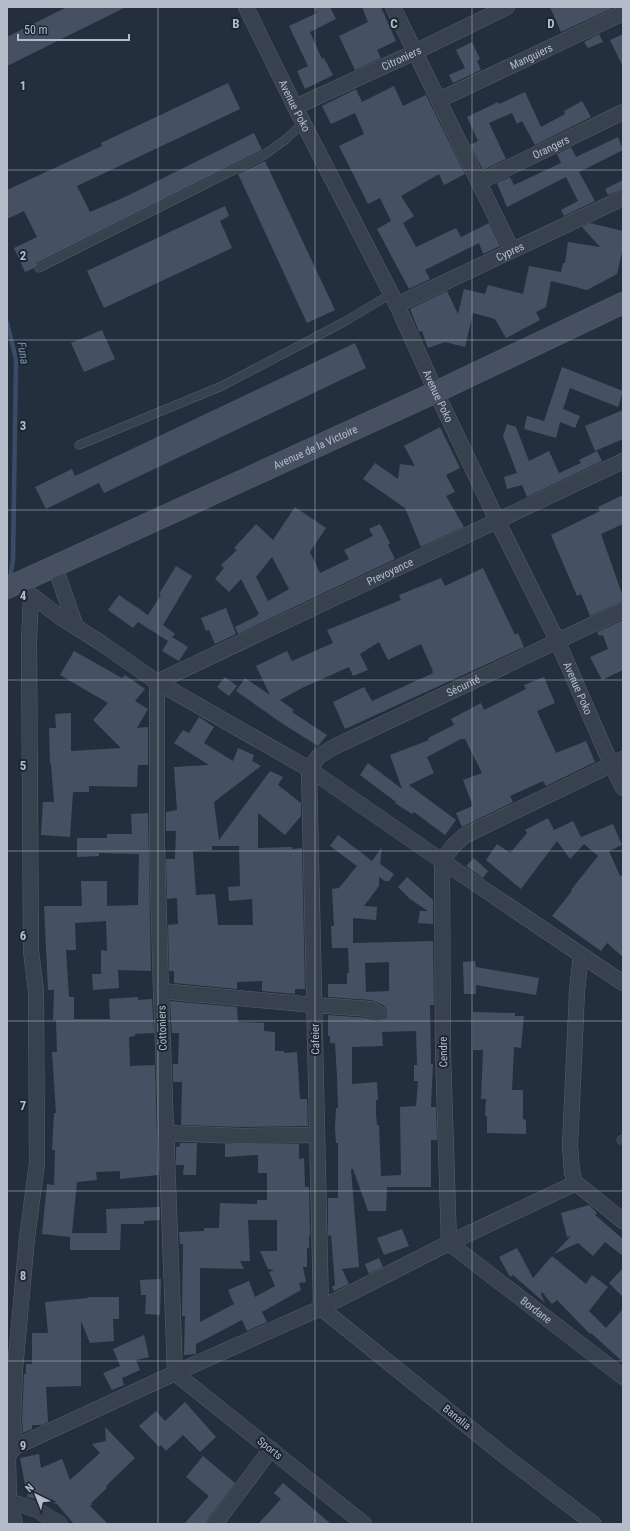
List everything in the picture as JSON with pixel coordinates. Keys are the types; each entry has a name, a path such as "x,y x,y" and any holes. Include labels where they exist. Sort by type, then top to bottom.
{"main road":[{"name":"Avenue de la Victoire","path":"18,588 54,567 436,392 623,303"}],"street":[{"path":"393,7 512,250"},
{"name":"Citroniers","path":"295,107 416,52 507,7"},
{"name":"Avenue Poko","path":"250,8 295,107 394,299 436,392 497,520 617,762 623,788"},
{"name":"Manguiers","path":"439,100 623,13"},
{"name":"Orangers","path":"479,182 623,112"},
{"name":"Cypres","path":"394,299 512,250 623,198"},
{"name":"Prevoyance","path":"157,682 623,461"},
{"path":"54,567 76,627"},
{"path":"18,588 157,682 309,769 623,983"},
{"path":"15,1447 13,1420 16,1361 27,1238 37,1163 36,992 31,943 29,642 18,588"},
{"name":"Sécurité","path":"309,769 319,756 334,747 623,610"},
{"name":"Cottoniers","path":"157,682 157,847 175,1373"},
{"path":"442,861 454,845 464,836 617,762"},
{"name":"Cafeier","path":"309,769 321,1308"},
{"name":"Cendre","path":"442,861 443,1061 449,1243"},
{"path":"581,955 577,991 570,1146 572,1173 576,1183 623,1221"},
{"path":"161,991 371,1009 378,1013"},
{"path":"166,1133 241,1136 317,1135"},
{"path":"15,1524 9,1500 8,1458 10,1452 15,1447 175,1373 321,1308 449,1243 576,1183"},
{"name":"Bordane","path":"449,1243 623,1377"},
{"name":"Banalia","path":"321,1308 506,1457 594,1524"},
{"name":"Sports","path":"175,1373 364,1524"},
{"path":"215,1524 271,1449"},
{"path":"9,1500 37,1510 60,1524"}],"lane":[{"path":"39,268 264,155 285,140 303,123"},
{"path":"79,445 222,386 344,322 394,299"}],"building":[{"path":"67,7 126,7 7,66 7,37"},
{"path":"314,7 330,7 336,19 310,32 322,59 324,58 333,75 305,89 297,71 308,66 289,26 317,13"},
{"path":"362,7 381,7 396,41 377,50 381,58 355,70 339,36 368,22"},
{"path":"550,7 615,7 561,32"},
{"path":"599,34 603,42 588,48 584,42"},
{"path":"623,34 623,67 610,40"},
{"path":"472,42 480,59 477,61 481,70 453,83 449,75 465,68 456,50"},
{"path":"228,83 240,109 77,186 90,212 125,197 254,133 262,150 37,263 34,268 25,272 14,248 37,237 24,211 7,219 7,190 102,146 101,143"},
{"path":"394,86 403,106 426,95 465,174 444,185 439,174 401,196 414,216 403,223 416,247 456,228 461,237 489,223 500,246 483,254 479,243 425,270 430,279 409,289 377,229 391,221 380,198 368,204 339,146 364,134 355,113 331,124 322,106 356,89 362,102"},
{"path":"525,92 541,127 565,114 564,111 582,101 591,117 535,145 522,121 517,124 512,113 489,123 506,159 483,170 470,145 478,141 467,117 498,102 499,104"},
{"path":"618,137 623,150 579,172 595,201 564,216 561,210 578,201 566,177 507,207 497,183 510,177 514,185 561,163 557,154 571,147 576,157"},
{"path":"265,161 335,310 307,323 238,174"},
{"path":"623,180 623,189 608,195 605,189"},
{"path":"225,206 229,216 220,221 232,248 104,308 87,271"},
{"path":"590,223 623,231 623,248 617,274 587,290 551,281 546,307 536,312 540,320 506,338 495,319 473,313 465,347 445,342 428,348 422,331 419,332 410,309 447,291 458,314 464,289 485,294 488,285 523,294 529,266 561,272 563,263 565,263 568,242 600,247 582,227"},
{"path":"102,330 115,359 84,372 71,343"},
{"path":"355,343 366,368 104,493 99,483 46,509 35,487 72,469 75,476"},
{"path":"562,367 623,391 618,407 570,388 563,409 580,416 575,428 560,422 556,438 524,429 527,416 544,421"},
{"path":"623,410 623,439 595,451 585,426"},
{"path":"507,424 516,427 529,461 549,451 559,473 581,463 579,460 597,451 602,461 527,497 522,485 507,489 504,477 517,473 503,436"},
{"path":"440,427 460,468 446,475 455,492 446,496 464,527 421,547 405,508 363,479 375,463 398,479 400,464 415,466 404,446"},
{"path":"623,495 623,524 601,534 623,597 623,601 590,616 581,594 577,596 551,535 600,511 598,507"},
{"path":"295,507 326,528 310,552 320,573 349,559 344,550 373,536 369,529 380,524 390,543 388,545 395,559 238,634 235,627 259,614 241,579 229,592 215,579 224,568 221,565 237,550 234,548 256,524 273,540","holes":["272,557 289,589 268,601 256,577"]},
{"path":"176,566 192,576 163,625 175,634 172,637 188,647 179,661 162,651 168,641 138,622 133,628 108,610 119,595 148,615 161,595 159,594"},
{"path":"483,568 515,635 518,633 524,647 345,729 333,702 364,687 372,701 433,673 421,644 388,660 379,642 360,654 368,670 353,676 349,667 302,688 280,700 294,710 292,712 327,735 318,746 283,724 236,691 245,678 270,695 256,666 287,651 292,661 333,643 327,630 401,600 399,595 441,578 445,586"},
{"path":"226,608 236,634 215,644 209,630 206,631 201,618"},
{"path":"623,620 623,670 602,680 590,657 608,649 603,635 599,636 597,632"},
{"path":"74,651 122,678 125,675 145,689 135,701 148,709 137,728 148,727 148,765 138,765 137,787 89,786 89,792 73,792 70,837 41,835 43,802 54,802 50,764 49,728 56,728 55,714 71,713 71,751 121,748 93,720 108,703 60,675"},
{"path":"225,677 237,686 229,696 217,687"},
{"path":"544,677 555,703 537,711 556,753 586,741 595,762 546,786 543,781 510,796 513,802 462,827 456,813 473,806 463,780 482,773 465,739 461,739 427,757 434,773 409,785 456,820 445,835 414,812 412,814 395,803 396,802 360,775 368,763 402,789 390,755 429,740 428,738 454,725 451,719 481,703 484,710 526,689 524,685"},
{"path":"199,717 214,727 204,743 233,761 238,748 254,755 252,761 261,766 214,802 219,840 270,771 283,777 278,785 301,803 301,816 285,835 258,813 258,848 302,848 305,989 295,989 295,994 262,991 262,981 237,982 237,989 174,983 174,971 169,971 168,925 178,924 177,898 167,899 166,859 175,859 176,831 166,831 166,812 177,810 174,767 209,765 174,743 183,730 189,733","holes":["212,846 239,846 240,886 228,887 229,901 252,899 253,925 218,925 215,894 196,895 193,851 212,850"]},
{"path":"148,813 151,971 118,970 119,988 93,990 92,974 101,974 101,950 107,951 106,921 75,923 76,950 66,950 69,997 74,997 74,1019 110,1019 109,999 138,997 138,1000 152,999 154,1033 135,1034 135,1036 129,1037 130,1066 155,1065 158,1175 120,1179 120,1171 96,1172 97,1180 77,1182 72,1233 107,1233 106,1209 160,1207 160,1220 144,1221 144,1224 121,1224 120,1250 70,1250 70,1237 42,1234 47,1184 54,1185 55,1150 52,1150 54,1113 56,1113 52,1052 57,1052 56,1020 53,1020 54,990 48,990 44,906 82,906 81,881 107,881 107,906 138,905 139,854 99,853 99,856 77,857 77,838 107,838 107,834 132,834 131,814"},
{"path":"548,818 554,830 573,821 581,837 613,824 622,845 609,851 620,876 623,875 623,957 607,943 601,951 552,916 598,856 584,844 570,859 557,841 521,889 486,860 497,844 510,853 527,833 525,830"},
{"path":"338,835 372,861 382,847 380,864 394,874 389,881 385,881 379,877 379,886 364,906 377,907 376,920 353,918 353,943 433,941 434,1005 430,1005 431,1064 433,1064 431,1107 436,1107 437,1140 431,1140 431,1187 387,1187 386,1211 368,1211 353,1169 351,1169 359,1267 342,1269 349,1284 334,1291 332,1287 335,1285 331,1235 328,1236 328,1198 338,1198 338,1143 336,1143 335,1127 336,1108 338,1108 335,1043 330,1043 330,1036 328,1036 328,1015 368,1018 378,1022 386,1018 387,1013 383,1005 372,1000 328,997 328,984 347,984 347,973 349,973 348,948 332,948 331,926 334,926 332,889 339,888 357,866 330,846","holes":["389,962 389,991 366,992 365,963","416,1031 417,1065 414,1065 414,1081 418,1081 416,1106 400,1107 401,1175 381,1176 379,1125 377,1125 376,1114 376,1100 378,1100 377,1082 352,1084 352,1047 383,1046 382,1032"]},
{"path":"474,858 488,871 483,878 466,866"},
{"path":"407,877 433,900 433,924 418,923 420,911 428,911 410,899 398,887"},
{"path":"475,961 476,967 539,978 536,995 476,985 476,994 464,994 463,962"},
{"path":"170,1001 237,1007 238,1022 264,1023 264,1031 275,1032 275,1051 284,1051 284,1053 297,1052 300,1099 307,1099 308,1126 241,1127 181,1125 182,1082 173,1082 173,1064 178,1064 179,1033 172,1033"},
{"path":"473,1012 515,1013 515,1016 524,1016 521,1048 514,1047 512,1090 523,1090 523,1119 526,1120 526,1134 487,1133 487,1116 485,1116 486,1099 481,1099 483,1050 473,1050"},
{"path":"180,1143 197,1143 196,1175 183,1175 184,1165 176,1165 176,1147 180,1146"},
{"path":"225,1144 299,1144 299,1159 304,1158 305,1187 309,1187 310,1236 309,1248 307,1248 307,1267 303,1267 306,1282 299,1283 301,1290 262,1312 267,1322 247,1331 242,1320 196,1344 196,1354 184,1355 185,1316 182,1316 183,1244 180,1244 179,1232 204,1231 204,1228 219,1228 220,1203 257,1204 257,1200 267,1200 267,1173 258,1173 258,1155 225,1157","holes":["248,1220 277,1220 277,1251 260,1251 268,1269 274,1270 269,1272 275,1286 255,1297 249,1281 228,1290 234,1304 200,1322 200,1268 244,1269 240,1261 250,1261"]},
{"path":"589,1205 597,1213 595,1215 623,1239 623,1256 605,1242 593,1256 578,1243 554,1254 571,1236 567,1237 561,1213"},
{"path":"402,1229 409,1246 384,1255 377,1238"},
{"path":"517,1248 533,1278 552,1256 586,1284 592,1275 608,1287 589,1311 606,1328 623,1309 623,1362 591,1333 590,1334 557,1300 552,1304 542,1292 541,1294 545,1303 513,1275 510,1277 499,1257"},
{"path":"379,1258 383,1267 369,1274 365,1264"},
{"path":"623,1268 623,1297 609,1283"},
{"path":"161,1279 160,1315 145,1314 146,1295 141,1295 140,1280"},
{"path":"88,1297 119,1297 119,1319 113,1319 114,1341 90,1343 81,1321 81,1386 46,1387 48,1422 42,1425 32,1425 32,1429 23,1433 22,1420 24,1374 26,1374 26,1364 32,1364 32,1333 48,1333 45,1302"},
{"path":"144,1335 149,1357 136,1360 140,1370 122,1378 124,1385 112,1390 103,1373 120,1366 113,1349"},
{"path":"185,1402 216,1437 200,1452 183,1435 166,1451 161,1445 159,1447 139,1426 156,1411 165,1421"},
{"path":"105,1427 135,1458 91,1503 92,1504 90,1506 108,1524 74,1524 57,1504 27,1497 30,1485 25,1485 20,1458 39,1454 41,1468 62,1459 70,1480 100,1453 92,1444 106,1441"},
{"path":"203,1456 235,1483 208,1519 206,1524 184,1524 209,1496 186,1477"},
{"path":"283,1483 331,1524 258,1524 281,1499 274,1493"}],"waterway":[{"name":"Funa","path":"7,323 16,359 13,559 10,580"}]}
